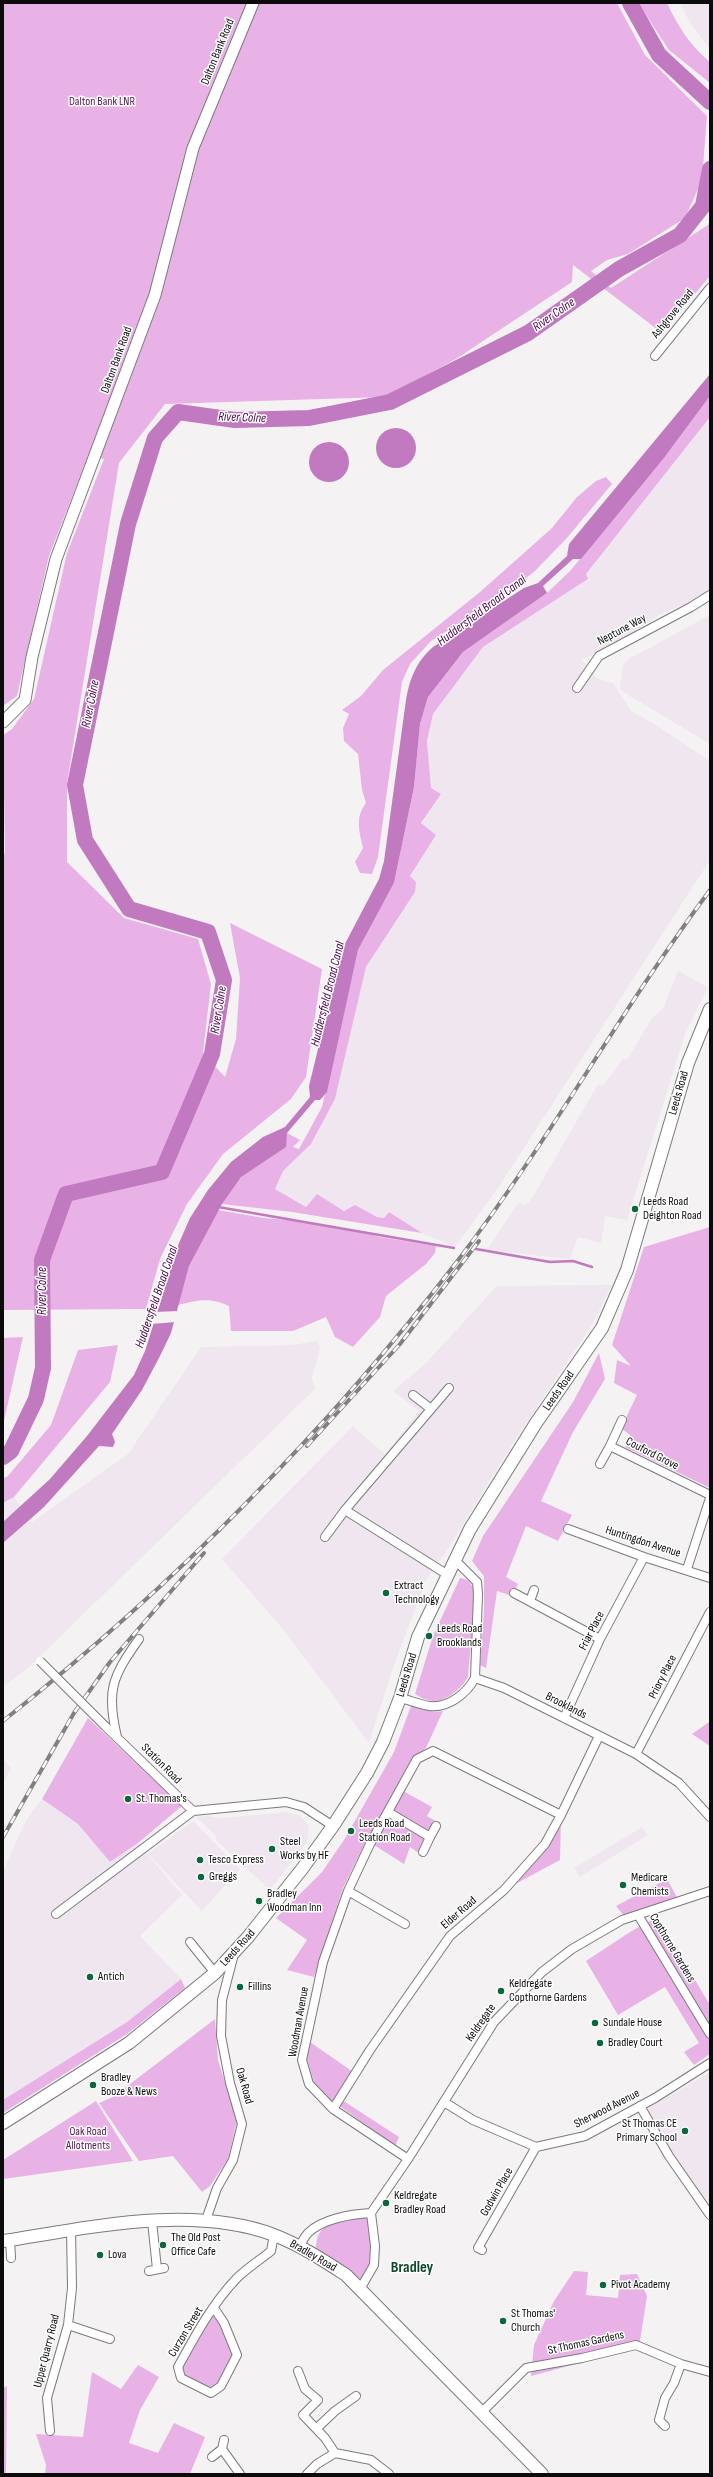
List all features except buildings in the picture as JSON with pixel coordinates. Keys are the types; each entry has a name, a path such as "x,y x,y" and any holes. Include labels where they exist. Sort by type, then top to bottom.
{"main road":[{"name":"Leeds Road","path":"3,2122 129,2043 215,1973 274,1907 333,1826 367,1773 383,1742 400,1698 418,1637 470,1529 536,1423 602,1328 627,1270 688,1063 710,1009"},
{"name":"Bradley Road","path":"6,2240 71,2229 152,2221 206,2220 274,2235 315,2254 346,2275 542,2474"}],"street":[{"name":"Dalton Bank Road","path":"3,722 25,700 32,658 56,559 154,295 193,148 253,3"},
{"name":"Ashgrove Road","path":"655,356 710,288"},
{"name":"Neptune Way","path":"576,688 599,656 691,608 710,595"},
{"name":"Neptune Way","path":"691,608 710,601"},
{"path":"325,1537 345,1510 432,1409 448,1388"},
{"path":"413,1395 432,1409"},
{"name":"Couford Grove","path":"622,1420 610,1446 710,1495"},
{"path":"600,1464 610,1446"},
{"path":"687,1569 710,1498"},
{"path":"345,1510 448,1575"},
{"name":"Huntingdon Avenue","path":"568,1529 644,1557 687,1569 710,1578"},
{"name":"Friar Place","path":"564,1718 600,1639 644,1557"},
{"path":"400,1698 431,1706 444,1704 461,1696 470,1688 475,1678 478,1594 476,1582 455,1560"},
{"path":"530,1601 534,1590"},
{"path":"514,1593 600,1639"},
{"name":"Priory Place","path":"636,1754 710,1612"},
{"path":"117,1737 110,1708 113,1687 120,1666 139,1639"},
{"name":"Station Road","path":"40,1660 105,1726 193,1811"},
{"name":"Brooklands","path":"475,1678 504,1688 636,1754 679,1783 710,1817"},
{"name":"Elder Road","path":"334,2109 370,2050 450,1936 504,1890 544,1844 561,1816 599,1736"},
{"name":"Woodman Avenue","path":"408,2159 334,2109 309,2084 302,2060 323,1962 348,1892 388,1812 417,1759 433,1751 561,1816"},
{"path":"56,1914 193,1811 286,1802 304,1807 333,1826"},
{"path":"388,1812 430,1837"},
{"path":"423,1852 436,1826"},
{"name":"Keldregate","path":"371,2213 408,2159 494,2022 528,1986 572,1949 622,1920 710,1891"},
{"path":"348,1892 405,1924"},
{"name":"Copthorne Gardens","path":"638,1915 710,2034"},
{"path":"190,1942 215,1973"},
{"name":"Oak Road","path":"206,2220 217,2188 233,2160 242,2124 230,2083 221,2036 222,2000 234,1953"},
{"name":"Sherwood Avenue","path":"536,2147 585,2136 640,2106 710,2063"},
{"path":"444,2102 473,2120 536,2147"},
{"path":"640,2106 669,2156 710,2215"},
{"name":"Godwin Place","path":"478,2248 536,2147"},
{"path":"299,2247 308,2233 323,2223 355,2214 371,2213 375,2246 374,2265 360,2289"},
{"path":"152,2221 156,2269"},
{"name":"Upper Quarry Road","path":"50,2431 47,2398 68,2325 72,2288 71,2229"},
{"name":"Curzon Street","path":"214,2308 224,2323 237,2355 220,2386 211,2393 181,2378 178,2367 201,2325 214,2308 238,2277 271,2251 274,2235"},
{"path":"6,2240 11,2258"},
{"path":"68,2325 110,2339"},
{"name":"St Thomas Gardens","path":"481,2413 526,2368 582,2358 636,2345 681,2364 710,2372"},
{"path":"665,2426 659,2420 665,2398 674,2383 681,2364"},
{"path":"298,2371 306,2389 318,2400 303,2415 317,2428 335,2453 371,2460 389,2474"},
{"path":"317,2428 356,2396"},
{"path":"212,2457 223,2445 240,2474"},
{"path":"307,2474 318,2464 335,2453"}],"shaded area":[{"path":"680,3 710,3 710,49 690,23"},
{"path":"710,374 710,396 664,458 581,559 573,559 543,586 547,593 463,652 428,697 420,724 414,787 394,883 358,950 327,1092 320,1100 315,1100 287,1133 286,1147 241,1177 222,1204 189,1266 171,1333 142,1390 112,1434 115,1442 113,1447 99,1446 44,1507 3,1543 3,1522 50,1479 87,1436 134,1375 145,1351 179,1243 190,1218 208,1190 231,1162 263,1137 285,1127 310,1097 309,1086 327,1012 337,959 379,879 384,861 406,700 412,678 418,665 433,647 524,588 538,583 567,556 569,544"},
{"path":"710,417 710,593 661,614 625,638 582,660 596,678 613,683 631,711 656,725 710,761 710,860 498,1188 455,1247 422,1233 389,1212 384,1218 377,1217 355,1205 344,1211 317,1194 306,1207 275,1189 283,1171 311,1144 335,1099 366,967 415,892 410,876 436,835 421,824 441,794 431,788 427,741 433,714 483,647 587,580 586,574"},
{"path":"400,428 407,431 413,437 416,448 415,456 407,465 400,468 392,468 385,465 377,456 376,444 379,437 388,429"},
{"path":"333,442 340,445 346,451 349,462 348,470 340,479 333,482 325,482 318,479 310,470 309,458 312,451 321,443"},
{"path":"710,615 710,744 620,690 623,665 629,659"},
{"path":"678,971 708,987 685,1034 627,1220 605,1216 601,1243 578,1237 570,1259 487,1250 518,1203 526,1205 534,1195 598,1084 603,1086 623,1059 627,1060 652,1018 663,1009"},
{"path":"612,1285 592,1325 513,1443 448,1549 427,1578 394,1665 369,1743 283,1629 222,1559 353,1426 385,1454 419,1411 393,1391 425,1364 497,1286"},
{"path":"317,1341 320,1348 312,1378 315,1389 29,1667 3,1687 3,1503 14,1497 32,1522 128,1454 201,1347 292,1345"},
{"path":"3,1759 11,1768 3,1784"},
{"path":"42,1799 78,1824 110,1862 138,1843 182,1895 140,1936 181,1979 127,2022 3,2100 3,1871 26,1820"},
{"path":"287,1812 299,1815 309,1826 307,1842 270,1890 218,1842 215,1835 196,1817 208,1816 221,1818"},
{"path":"193,1821 240,1869 202,1911 148,1854"},
{"path":"642,1827 648,1835 580,1877 574,1868"},
{"name":"St Thomas CE Primary School","path":"710,2072 710,2208 673,2154 647,2109"}],"green space":[{"name":"Dalton Bank LNR","path":"3,3 617,3 645,55 707,116 702,180 685,218 628,254 607,260 591,271 611,288 708,225 710,219 710,276 662,333 573,265 572,282 456,359 385,397 165,404 119,463 67,783 67,862 124,918 198,939 211,984 203,1053 225,1077 236,1039 240,978 230,923 322,969 306,1077 291,1099 223,1154 187,1204 160,1259 146,1309 3,1310 3,860 5,852 3,735 12,729 34,699 67,553 104,459 88,456 49,556 17,696 3,706"},
{"path":"638,3 667,3 685,35 696,49 710,62 710,83 669,50"},
{"path":"710,396 710,417 586,574 588,579 483,647 433,714 427,741 431,788 441,794 421,823 436,835 410,876 416,882 415,892 366,967 335,1099 311,1144 283,1171 275,1189 306,1207 317,1194 344,1211 355,1205 377,1217 384,1218 389,1212 422,1233 292,1212 222,1204 233,1186 242,1176 276,1153 285,1141 287,1133 300,1140 293,1147 299,1149 322,1107 358,950 394,883 414,787 420,724 428,697 463,652 547,593 570,571 664,458"},
{"path":"606,477 612,484 566,539 534,572 498,599 431,641 410,664 402,682 378,857 372,874 360,873 355,862 363,848 359,830 359,819 366,803 362,790 358,754 344,741 343,728 349,714 342,710 361,696 383,670 480,592 552,528 577,497 596,481"},
{"path":"218,1210 264,1218 289,1220 354,1230 380,1237 436,1246 435,1253 426,1264 386,1296 380,1317 353,1347 335,1337 326,1317 293,1331 231,1331 229,1306 210,1300 178,1305 189,1266"},
{"path":"710,1227 710,1488 625,1447 630,1435 621,1428 637,1395 614,1383 617,1360 631,1366 612,1345 644,1247"},
{"path":"23,1337 3,1425 3,1338"},
{"path":"118,1345 110,1382 14,1497 3,1503 3,1478 7,1477 51,1425 78,1350"},
{"path":"599,1353 605,1379 573,1432 541,1501 572,1515 558,1541 526,1526 506,1577 518,1584 512,1596 497,1591 486,1668 480,1665 484,1611 484,1576 472,1561 483,1536 573,1402"},
{"path":"460,1578 469,1581 475,1596 468,1677 458,1690 448,1697 438,1701 421,1698 415,1694 433,1636"},
{"path":"411,1706 438,1712 443,1711 426,1748 411,1760 396,1787 432,1807 427,1816 439,1823 423,1856 410,1847 404,1864 374,1845 365,1843 343,1888 314,1977 287,1970 307,1940 276,1918 322,1872 344,1840 394,1752"},
{"path":"88,1718 182,1806 138,1843 110,1862 78,1824 42,1799"},
{"path":"710,1722 710,1746 692,1734"},
{"path":"561,1818 560,1860 504,1890"},
{"path":"667,1879 678,1899 624,1916 616,1906"},
{"path":"657,1917 710,2005 710,2054 694,2065 684,2052 699,2043 665,1987 618,2015 586,1961 630,1932"},
{"path":"181,1979 185,1988 127,2034 3,2113 3,2100 127,2022"},
{"path":"215,2019 218,2060 237,2121 228,2159 210,2186 202,2192 173,2156 139,2161 99,2103 113,2097"},
{"path":"310,2042 356,2074 342,2100 399,2137 395,2146 316,2089 307,2059"},
{"name":"Oak Road Allotments","path":"96,2101 133,2161 3,2179 3,2160"},
{"path":"371,2213 374,2265 360,2289 315,2254 316,2242 318,2236 327,2225 341,2218"},
{"path":"574,2271 588,2272 586,2295 618,2298 620,2275 637,2274 647,2296 639,2347 531,2376 534,2345 554,2301"},
{"path":"214,2308 237,2355 221,2386 211,2393 181,2378 178,2367"},
{"path":"138,2365 159,2377 140,2410 129,2443 158,2453 174,2423 205,2437 190,2474 45,2474 46,2465 36,2434 83,2437 92,2372 121,2389"},
{"path":"7,2386 6,2474 3,2474 3,2388"}],"pier":[{"path":"179,1311 176,1322 151,1324 154,1312"}],"waterway":[{"name":"River Colne","path":"630,3 659,55 710,102"},
{"name":"River Colne","path":"3,1457 11,1451 36,1399 43,1368 42,1260 66,1194 162,1172 212,1054 224,980 208,932 129,909 85,840 75,785 128,524 155,438 178,412 235,420 309,418 390,402 528,333 619,269 680,235 703,206 710,169"},
{"path":"218,1207 454,1248"},
{"path":"476,1249 550,1262 573,1261 592,1267"}],"railway":[{"path":"3,1721 127,1616 187,1561 302,1445 356,1385 459,1259 492,1214 555,1122 677,935 710,890"},
{"path":"307,1446 400,1344 479,1241"},
{"path":"3,1837 74,1713 110,1662 204,1553"}],"place":[{"name":"Leeds Road Deighton Road","path":"635,1209"},
{"name":"Extract Technology","path":"386,1593"},
{"name":"Leeds Road Brooklands","path":"429,1636"},
{"name":"St. Thomas's","path":"128,1799"},
{"name":"Leeds Road Station Road","path":"351,1831"},
{"name":"Steel Works by HF","path":"272,1849"},
{"name":"Tesco Express","path":"200,1860"},
{"name":"Greggs","path":"201,1877"},
{"name":"Medicare Chemists","path":"623,1885"},
{"name":"Bradley Woodman Inn","path":"259,1901"},
{"name":"Antich","path":"90,1977"},
{"name":"Fillins","path":"240,1987"},
{"name":"Keldregate Copthorne Gardens","path":"501,1991"},
{"name":"Sundale House","path":"595,2023"},
{"name":"Bradley Court","path":"600,2043"},
{"name":"Bradley Booze & News","path":"93,2085"},
{"name":"St Thomas CE Primary School","path":"685,2131"},
{"name":"Keldregate Bradley Road","path":"386,2203"},
{"name":"The Old Post Office Cafe","path":"163,2245"},
{"name":"Lova","path":"100,2255"},
{"name":"Pivot Academy","path":"603,2285"},
{"name":"St Thomas' Church","path":"503,2321"}],"district":[{"name":"Bradley","path":"412,2268"}],"water label":[{"name":"Huddersfield Broad Canal","path":"482,611"},
{"name":"Huddersfield Broad Canal","path":"328,994"},
{"name":"Huddersfield Broad Canal","path":"157,1297"}]}
